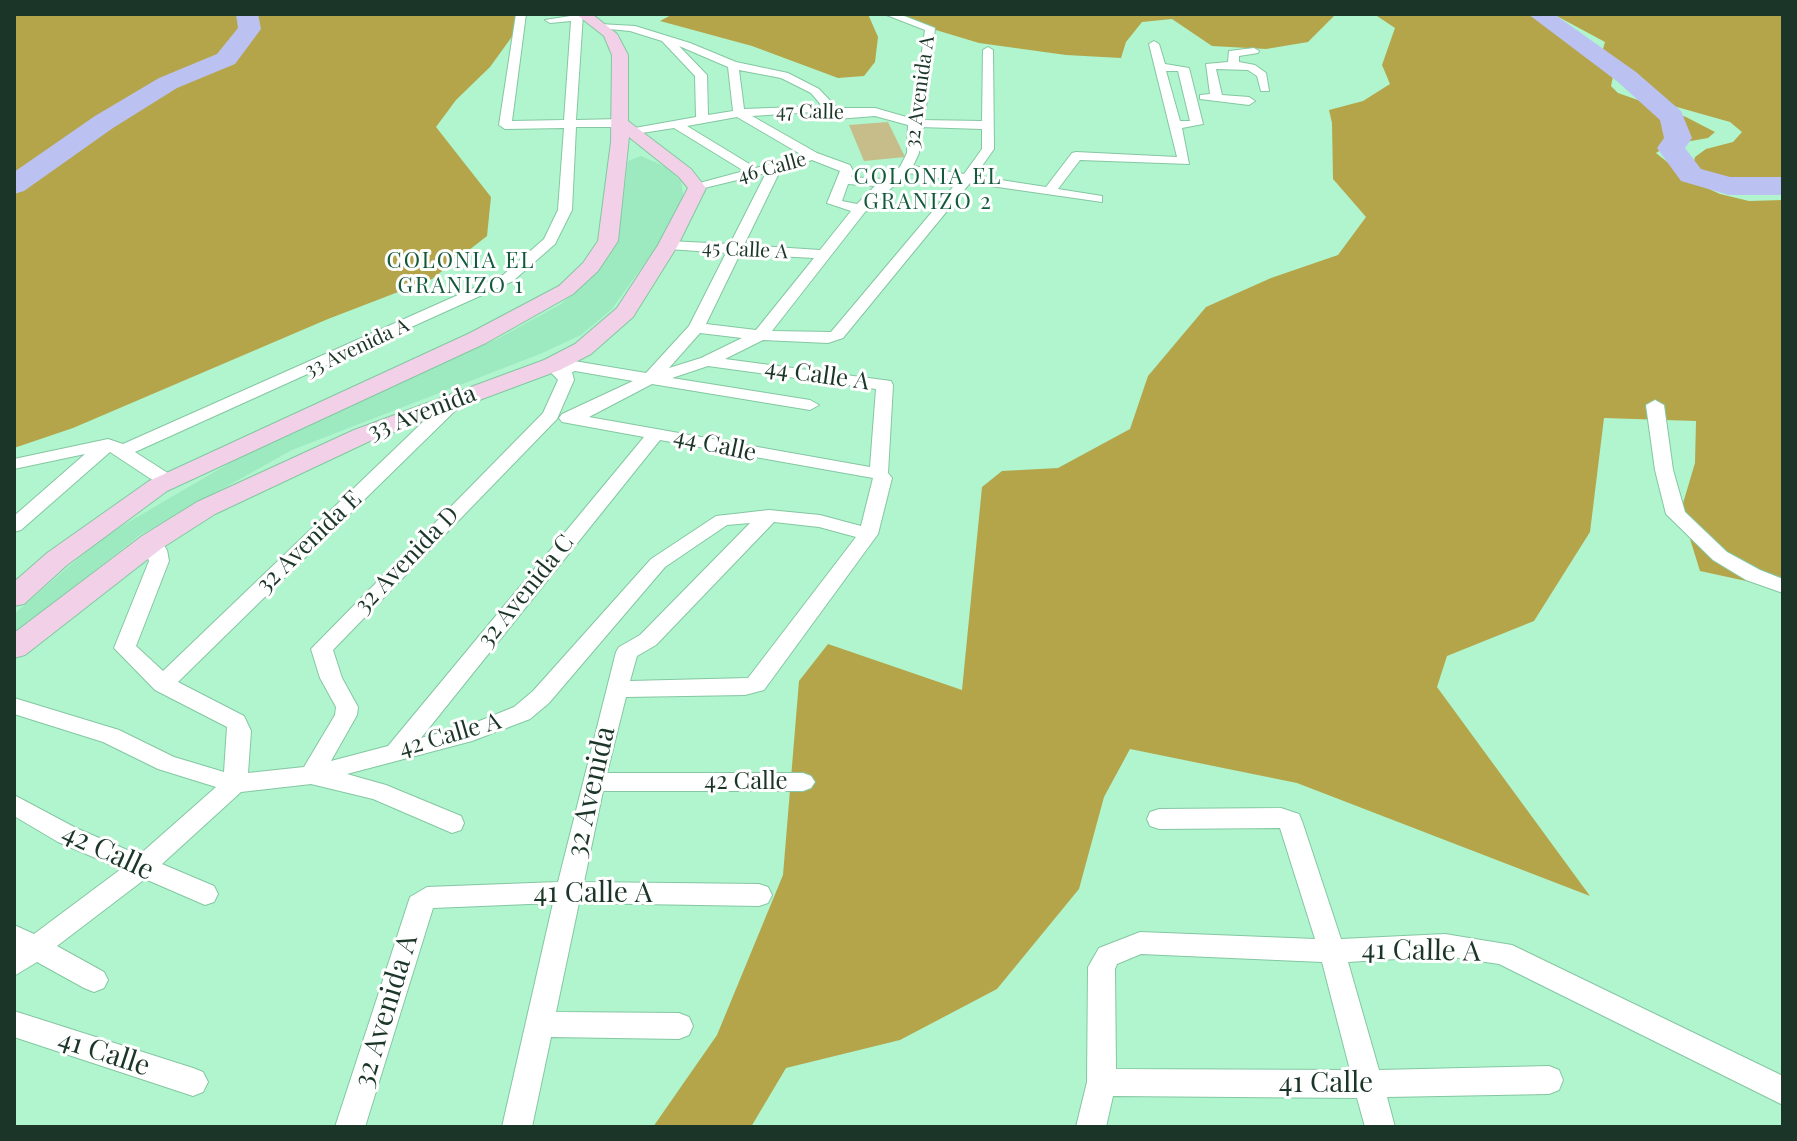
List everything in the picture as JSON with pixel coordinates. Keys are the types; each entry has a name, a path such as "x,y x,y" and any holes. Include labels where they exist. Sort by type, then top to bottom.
{"street":[{"name":"47 Calle","path":"521,14 505,125 568,125 629,134 739,113 814,108 836,117 875,112 914,123 987,125"},
{"name":"32 Avenida A","path":"760,335 822,254 860,209 905,169 913,153 914,123 920,108 930,28 889,14"},
{"name":"33 Avenida A","path":"115,448 423,317 508,278 528,263 550,241 565,210 568,125 579,15"},
{"path":"550,20 579,15 603,26 631,28 663,37 733,65 784,75 815,91 836,117"},
{"name":"33 Avenida","path":"16,594 57,559 167,481 478,338 566,290 591,267 608,241 629,134 620,55 603,26"},
{"path":"663,37 701,75 702,119"},
{"path":"1050,191 1076,156 1184,161 1154,44"},
{"path":"696,328 760,335 833,337 966,180 988,149 988,50"},
{"path":"1234,65 1233,53 1254,51"},
{"path":"733,65 739,113 813,156"},
{"path":"1161,67 1183,68 1192,97 1197,124 1174,125"},
{"path":"1217,98 1209,67 1251,67 1262,75 1265,89"},
{"path":"1192,97 1249,101"},
{"path":"675,124 756,173"},
{"path":"629,134 685,173 697,188"},
{"name":"46 Calle","path":"697,188 813,156 844,174 886,183"},
{"path":"650,379 696,328 776,166"},
{"path":"905,169 1097,199"},
{"path":"844,174 834,203 860,209"},
{"name":"33 Avenida","path":"14,648 152,542 206,508 349,441 456,400 556,368 625,312 668,245 697,188"},
{"name":"45 Calle A","path":"668,245 822,254"},
{"path":"561,417 650,379 707,361 760,335"},
{"name":"44 Calle A","path":"707,361 885,385 879,474"},
{"path":"556,368 574,366 810,405"},
{"name":"32 Avenida D","path":"311,775 346,715 347,707 324,659 322,649 326,642 561,417 566,380 556,368"},
{"name":"32 Avenida E","path":"163,684 456,400"},
{"path":"1655,405 1664,470 1676,514 1720,556 1753,575 1783,586"},
{"name":"44 Calle","path":"561,417 879,474"},
{"name":"32 Avenida C","path":"397,751 656,433"},
{"path":"14,464 115,448 167,481"},
{"path":"14,526 115,448"},
{"path":"616,689 745,687 756,684 868,534 883,478 879,474"},
{"name":"42 Calle A","path":"14,706 111,736 166,763 235,784 311,775 472,733 522,713 541,697 658,563 702,531 723,520 769,516 820,521 868,534"},
{"name":"32 Avenida","path":"517,1127 593,782 623,661 632,648 648,640 769,516"},
{"path":"21,949 141,868 235,784 240,731 236,722 163,684 125,648 159,561 152,542"},
{"path":"591,638 632,648"},
{"path":"311,775 378,791 452,823"},
{"name":"42 Calle","path":"593,782 803,782"},
{"name":"42 Calle","path":"14,804 67,835 205,894"},
{"path":"1159,819 1281,818 1290,821 1332,951 1380,1127"},
{"name":"41 Calle A","path":"427,898 568,892 759,895"},
{"name":"32 Avenida A","path":"350,1127 419,905 427,898"},
{"name":"41 Calle A","path":"1102,1082 1101,967 1108,956 1122,948 1140,943 1332,951 1445,945 1503,953 1783,1091"},
{"path":"21,949 94,980"},
{"name":"41 Calle","path":"14,1024 193,1082"},
{"path":"538,1024 679,1026"},
{"name":"41 Calle","path":"1102,1082 1367,1084 1549,1080"},
{"path":"1091,1127 1102,1082"}],"shaded area":[{"path":"14,14 515,14 519,27 490,67 456,100 436,127 491,197 487,236 432,279 328,319 73,428 14,448"},
{"path":"673,14 868,14 878,37 875,62 864,76 838,78 752,46 660,21"},
{"path":"901,14 1336,14 1308,42 1266,49 1212,46 1172,19 1142,22 1126,42 1121,58 1066,55 979,43 906,21"},
{"path":"1336,14 1541,14 1591,46 1614,72 1611,86 1618,93 1686,117 1715,132 1708,138 1668,145 1656,153 1691,181 1720,194 1749,201 1783,200 1783,589 1700,571 1681,510 1695,463 1696,421 1604,418 1590,532 1534,621 1447,656 1437,687 1590,896 1297,783 1130,749 1104,797 1079,889 997,989 900,1040 786,1068 751,1127 653,1127 717,1035 783,875 799,681 828,644 962,690 982,487 1002,471 1058,468 1130,429 1148,376 1206,307 1271,278 1338,255 1366,217 1333,179 1329,110 1363,101 1390,84 1382,65 1395,28 1377,16"},
{"path":"1553,14 1783,14 1783,191 1756,191 1719,184 1692,169 1695,157 1706,149 1733,142 1742,132 1730,122 1638,96 1628,89 1634,81 1627,70 1603,49 1605,42"},
{"path":"888,122 905,157 864,161 849,125"},
{"path":"641,156 666,167 681,181 684,200 678,217 612,309 581,335 540,354 292,450 140,535 14,634 14,614 103,537 257,447 499,338 561,304 592,274 618,241 628,161"}],"waterway":[{"path":"14,185 104,122 168,83 226,59 250,29 247,14"},
{"path":"1539,14 1627,77 1672,117 1678,138 1671,148 1691,175 1729,186 1783,186"}],"district":[{"name":"COLONIA EL GRANIZO 2","path":"928,190"},
{"name":"COLONIA EL GRANIZO 1","path":"461,274"}]}
